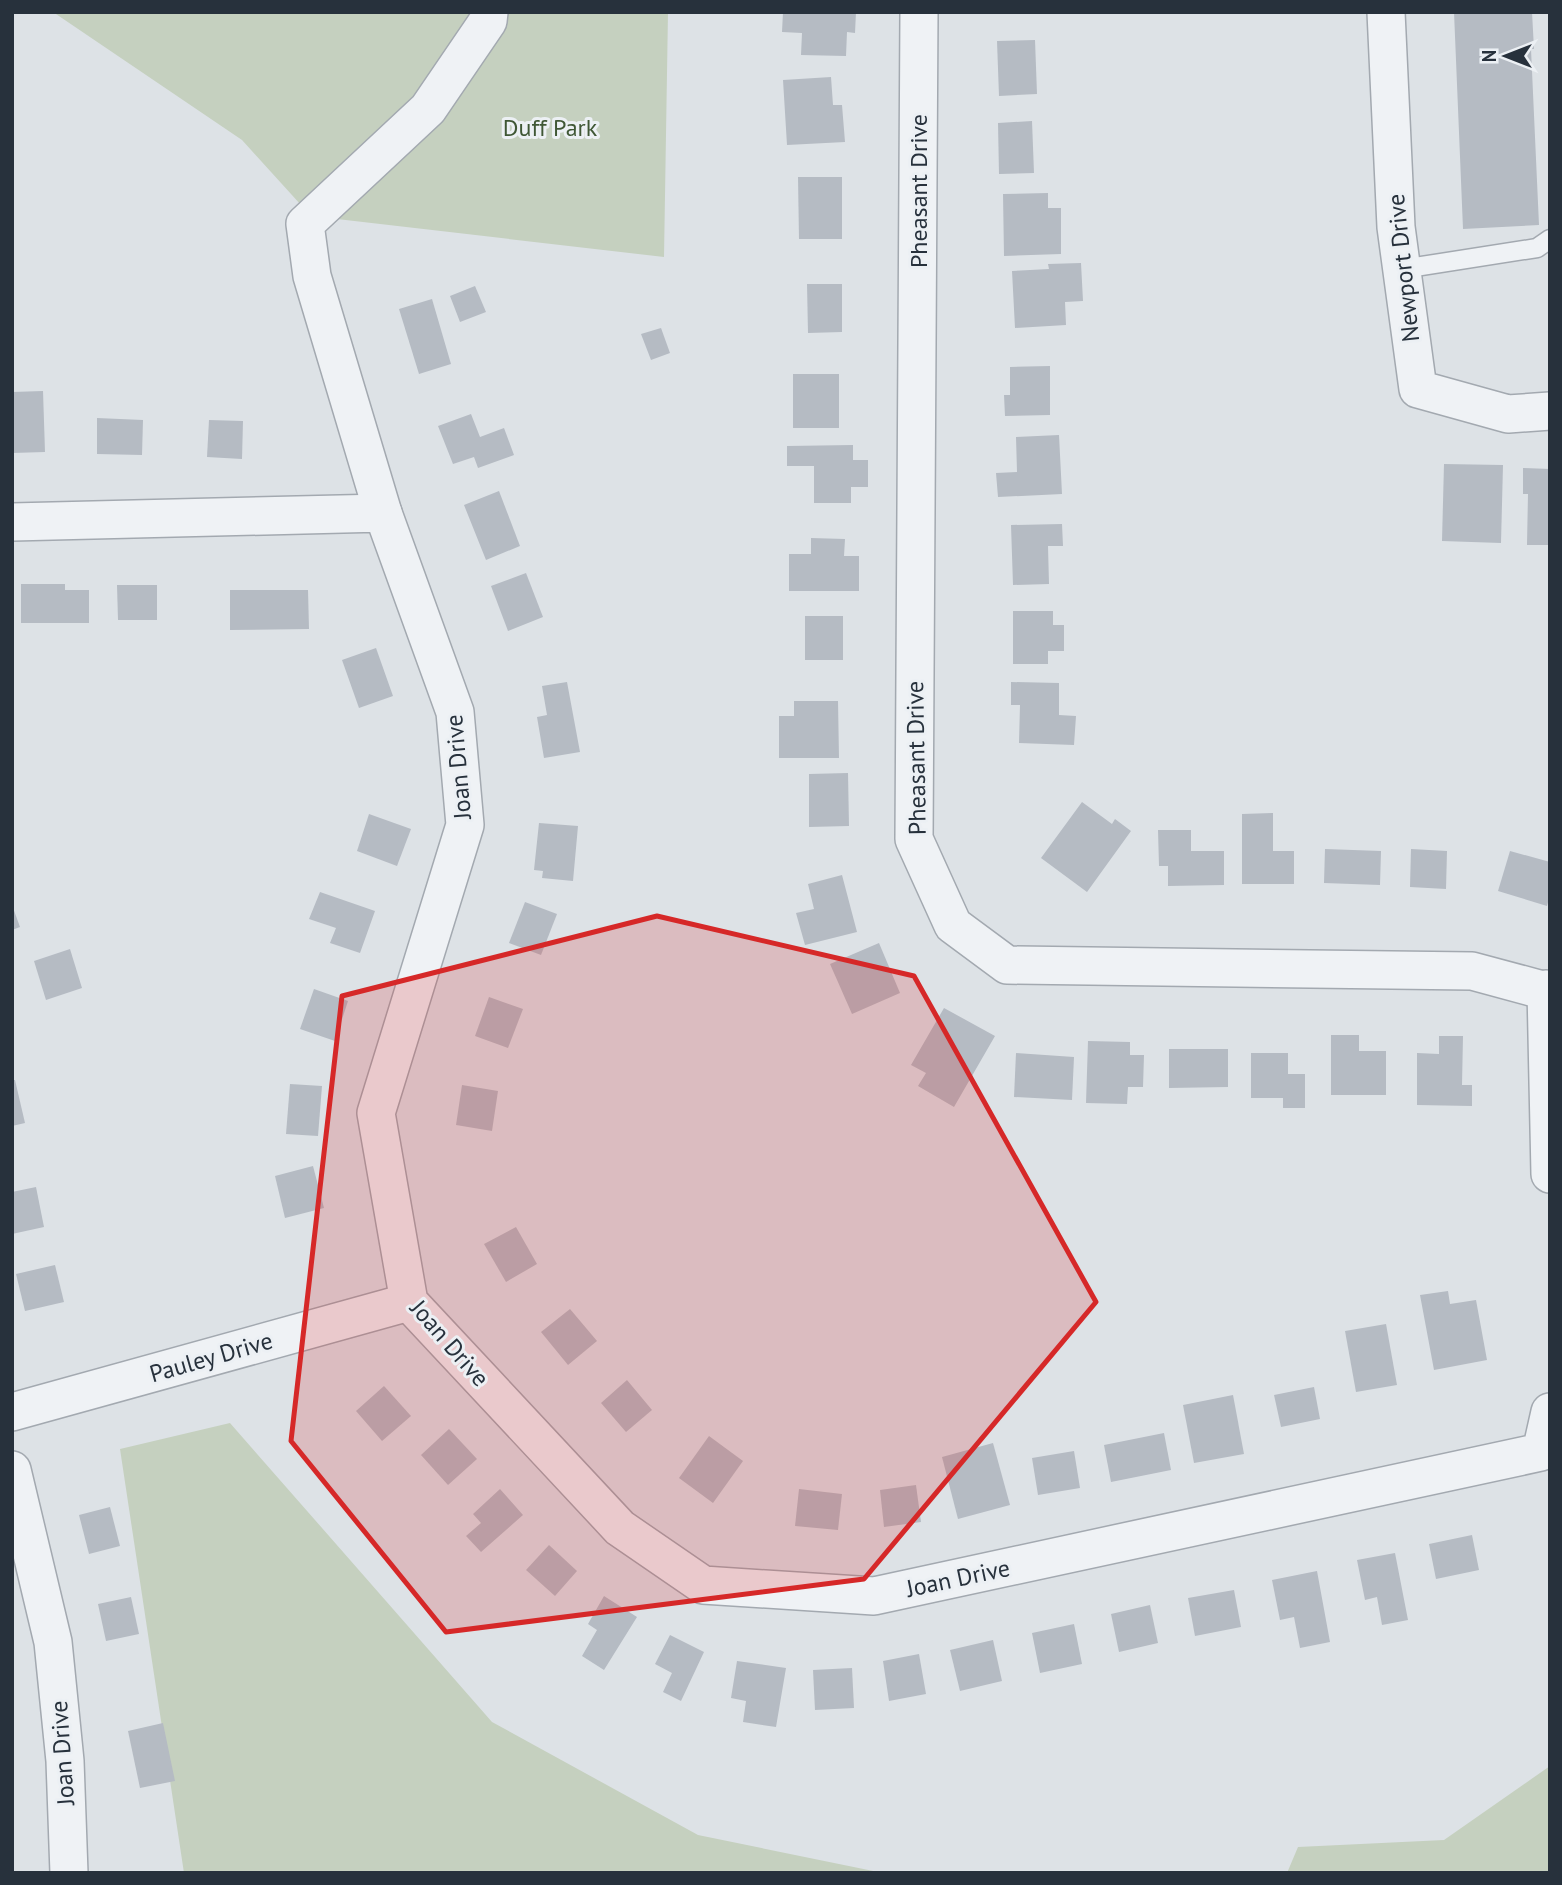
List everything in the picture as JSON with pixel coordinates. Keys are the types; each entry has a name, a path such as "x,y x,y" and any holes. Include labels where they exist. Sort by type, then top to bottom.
{"street":[{"name":"Joan Drive","path":"489,12 488,21 428,109 304,224 312,276 383,513 455,712 465,825 376,1113 409,1302 620,1528 703,1585 874,1596 1541,1452 1550,1412"},
{"name":"Pheasant Drive","path":"919,12 914,839 953,925 1007,965 1472,971 1548,991"},
{"name":"Newport Drive","path":"1386,12 1396,227 1418,389 1508,414 1550,411"},
{"path":"12,522 383,513"},
{"path":"1548,991 1550,1174"},
{"name":"Pauley Drive","path":"12,1412 409,1302"},
{"name":"Joan Drive","path":"12,1470 53,1642 65,1760 69,1873"}],"lane":[{"path":"1402,269 1537,248 1550,239"}],"highlighted area":[{"path":"657,916 914,976 1096,1302 864,1579 446,1632 291,1441 342,996"}],"green space":[{"name":"Duff Park","path":"53,12 668,12 664,257 311,216 242,140"},
{"path":"230,1423 492,1722 698,1835 883,1873 184,1873 120,1449"},
{"path":"1550,1766 1550,1873 1287,1873 1298,1847 1444,1840"}],"building":[{"path":"783,12 856,12 855,33 847,32 846,56 801,55 802,33 782,32"},
{"path":"1454,12 1532,12 1534,49 1531,49 1539,225 1463,229"},
{"path":"1035,40 1037,94 999,96 997,41"},
{"path":"831,77 833,105 842,105 845,142 787,145 783,80"},
{"path":"1032,121 1034,173 999,174 998,123"},
{"path":"798,177 842,177 842,239 799,239"},
{"path":"1048,193 1048,208 1061,208 1061,254 1004,256 1003,194"},
{"path":"1081,263 1083,301 1065,302 1066,325 1015,328 1012,271 1049,269 1048,264"},
{"path":"807,284 842,284 842,332 808,333"},
{"path":"475,286 486,312 460,322 450,296"},
{"path":"432,299 451,364 419,374 399,309"},
{"path":"661,328 670,353 651,360 641,334"},
{"path":"1050,366 1050,415 1005,416 1004,395 1010,395 1010,367"},
{"path":"793,374 839,374 839,428 793,428"},
{"path":"43,391 45,452 12,453 12,392"},
{"path":"471,414 480,437 504,428 514,455 478,468 474,457 453,464 438,426"},
{"path":"97,418 143,420 142,455 97,454"},
{"path":"209,420 243,421 242,459 207,457"},
{"path":"1059,435 1062,494 998,497 996,473 1017,472 1016,437"},
{"path":"853,445 853,460 868,460 868,487 851,487 851,503 814,503 814,466 787,466 787,446"},
{"path":"1444,464 1503,465 1501,543 1442,541"},
{"path":"1523,468 1550,469 1550,545 1527,545 1528,494 1523,494"},
{"path":"499,491 520,546 486,560 464,505"},
{"path":"1062,524 1063,546 1048,546 1049,584 1013,585 1011,525"},
{"path":"811,538 845,539 844,556 859,556 859,591 789,591 789,554 811,554"},
{"path":"526,573 543,617 508,631 491,586"},
{"path":"21,584 65,584 65,590 89,590 89,623 21,623"},
{"path":"117,585 157,585 157,620 118,620"},
{"path":"230,590 308,590 309,629 230,630"},
{"path":"1013,611 1053,611 1053,625 1064,625 1064,651 1048,651 1048,664 1013,664"},
{"path":"805,616 843,616 843,660 805,660"},
{"path":"376,648 393,696 359,708 342,660"},
{"path":"567,682 580,752 544,758 537,717 547,715 542,686"},
{"path":"1011,682 1059,683 1059,715 1076,716 1074,745 1019,743 1020,705 1011,705"},
{"path":"794,701 838,701 839,758 779,758 779,716 794,716"},
{"path":"848,773 849,826 809,827 809,774"},
{"path":"1082,802 1112,824 1115,819 1131,831 1087,892 1041,858"},
{"path":"1273,813 1273,851 1294,851 1294,884 1242,884 1242,814"},
{"path":"369,814 411,829 397,866 357,851"},
{"path":"539,823 578,826 573,881 542,878 543,871 534,870"},
{"path":"1158,830 1191,830 1191,851 1224,851 1224,885 1168,886 1168,866 1159,866"},
{"path":"1325,849 1381,851 1380,885 1324,883"},
{"path":"1411,849 1447,851 1446,889 1410,887"},
{"path":"1510,851 1550,862 1550,895 1547,906 1498,891"},
{"path":"842,875 857,932 805,945 796,913 814,909 808,884"},
{"path":"320,892 375,911 360,953 330,943 336,928 309,919"},
{"path":"525,902 557,914 541,955 509,943"},
{"path":"12,905 20,927 12,930"},
{"path":"879,943 900,993 852,1014 830,964"},
{"path":"70,949 82,988 46,1000 34,961"},
{"path":"314,989 348,1001 335,1041 300,1029"},
{"path":"489,997 523,1009 508,1048 475,1036"},
{"path":"944,1008 995,1036 954,1107 918,1086 926,1073 911,1065"},
{"path":"1331,1035 1359,1035 1359,1051 1386,1051 1386,1095 1331,1095"},
{"path":"1439,1036 1463,1036 1462,1085 1472,1085 1472,1106 1417,1105 1417,1053 1439,1054"},
{"path":"1088,1041 1130,1042 1130,1055 1144,1055 1143,1087 1128,1087 1127,1104 1086,1103"},
{"path":"1169,1049 1228,1049 1228,1087 1169,1088"},
{"path":"1016,1053 1074,1057 1072,1100 1014,1097"},
{"path":"1251,1053 1288,1053 1288,1074 1305,1074 1305,1108 1283,1108 1283,1098 1251,1098"},
{"path":"12,1080 15,1080 25,1123 12,1126"},
{"path":"290,1084 322,1086 318,1136 286,1134"},
{"path":"462,1085 498,1091 492,1131 456,1125"},
{"path":"313,1166 324,1208 285,1218 275,1176"},
{"path":"36,1187 44,1227 12,1234 12,1192"},
{"path":"516,1227 537,1264 506,1282 484,1244"},
{"path":"55,1265 64,1302 25,1311 16,1274"},
{"path":"1448,1291 1450,1304 1476,1300 1487,1360 1434,1370 1420,1295"},
{"path":"570,1309 597,1341 568,1365 541,1332"},
{"path":"1386,1324 1397,1385 1356,1392 1345,1331"},
{"path":"627,1380 652,1410 626,1432 601,1403"},
{"path":"384,1386 411,1416 382,1441 356,1411"},
{"path":"1314,1387 1320,1419 1281,1427 1274,1395"},
{"path":"1233,1395 1244,1454 1194,1463 1183,1405"},
{"path":"449,1429 477,1459 448,1485 421,1455"},
{"path":"1164,1433 1171,1470 1111,1482 1104,1445"},
{"path":"709,1436 743,1461 713,1503 679,1478"},
{"path":"993,1443 1010,1505 958,1519 942,1457"},
{"path":"1074,1451 1080,1488 1038,1495 1032,1458"},
{"path":"916,1485 921,1522 884,1527 880,1490"},
{"path":"500,1489 523,1515 481,1552 466,1536 481,1523 473,1514"},
{"path":"799,1489 842,1494 838,1530 795,1526"},
{"path":"110,1507 120,1546 89,1554 79,1515"},
{"path":"1472,1535 1479,1570 1436,1579 1429,1544"},
{"path":"549,1545 577,1571 555,1596 526,1570"},
{"path":"1395,1553 1408,1620 1382,1625 1377,1597 1365,1600 1357,1560"},
{"path":"1317,1571 1330,1642 1300,1648 1294,1617 1280,1620 1272,1580"},
{"path":"1234,1590 1241,1627 1195,1636 1188,1598"},
{"path":"604,1596 637,1617 604,1670 582,1656 597,1630 588,1624"},
{"path":"131,1597 139,1634 106,1641 98,1604"},
{"path":"1150,1605 1158,1643 1119,1652 1111,1614"},
{"path":"1074,1624 1082,1664 1040,1673 1032,1633"},
{"path":"670,1635 704,1652 681,1701 663,1692 672,1673 655,1664"},
{"path":"993,1640 1002,1681 960,1691 950,1650"},
{"path":"919,1654 926,1694 889,1701 883,1661"},
{"path":"737,1661 786,1668 776,1727 743,1722 746,1701 731,1698"},
{"path":"852,1668 854,1708 815,1710 813,1670"},
{"path":"163,1723 175,1781 140,1788 128,1731"}]}
